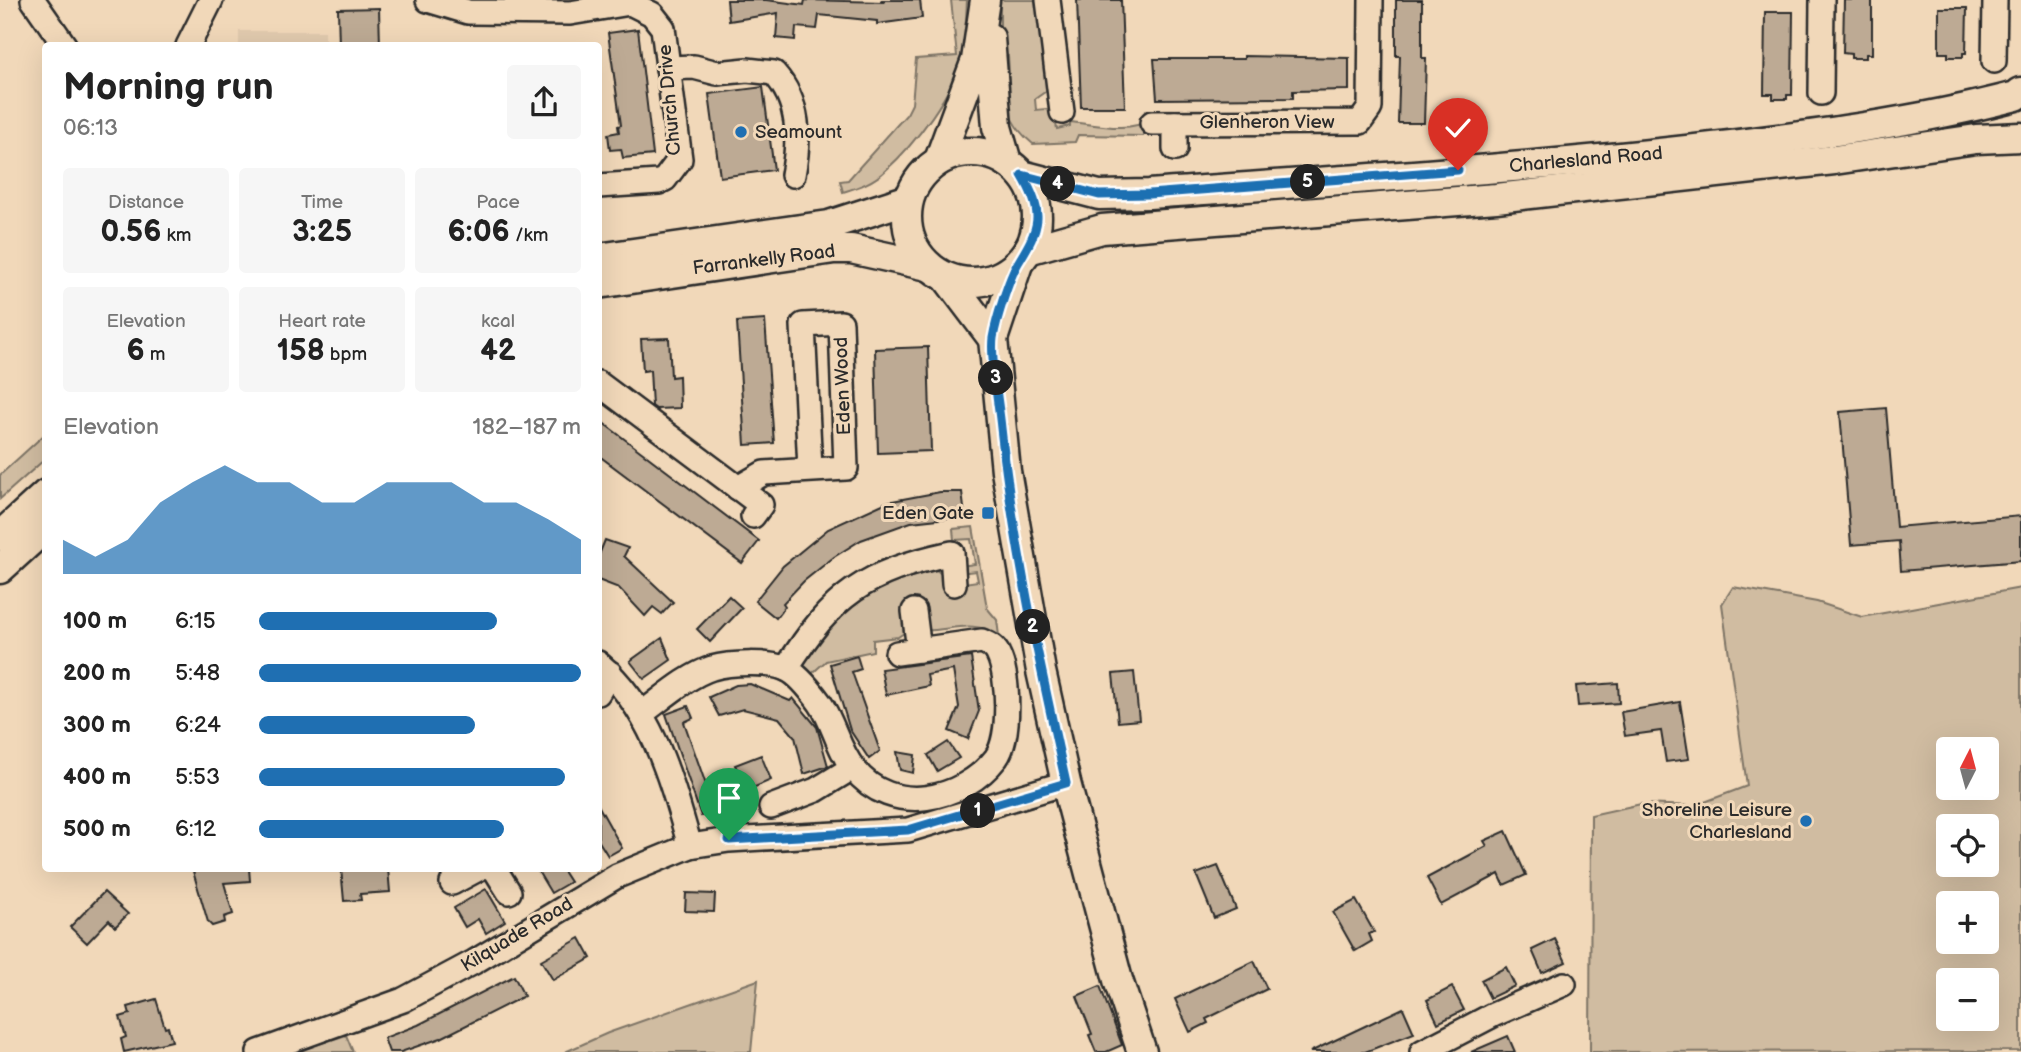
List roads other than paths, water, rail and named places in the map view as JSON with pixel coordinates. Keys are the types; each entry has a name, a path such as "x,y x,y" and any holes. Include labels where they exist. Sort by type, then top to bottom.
{"main road":[{"path":"939,160 976,60 985,6"},
{"path":"985,6 997,127 1014,169 1032,192 1037,212 1036,232 1023,257 993,339 1010,497 1041,671 1066,783 1118,980 1142,1052"},
{"name":"Charlesland Road","path":"1014,169 1099,195 1149,194 1537,164 1796,137 1947,114 2016,96 2021,92"},
{"name":"Charlesland Road","path":"1023,257 1101,229 1496,198 1820,161 1976,139 2021,137"},
{"path":"993,339 937,272 916,252 909,236 906,218 908,199 926,170 939,160 973,152 1014,169"},
{"name":"Farrankelly Road","path":"602,257 829,225 908,199"},
{"name":"Farrankelly Road","path":"602,283 834,249 852,249 937,272"},
{"path":"937,272 966,282 987,281 1003,274 1023,257"},
{"path":"0,536 42,498"},
{"path":"0,569 42,531"}],"street":[{"path":"33,0 62,42"},
{"name":"Church Drive","path":"428,0 468,12 570,13 629,3 652,14 663,28 680,159 665,179 659,182 602,186"},
{"path":"1048,0 1062,112"},
{"name":"Glenheron View","path":"1175,149 1164,123 1360,122 1370,107 1371,0"},
{"path":"1821,93 1822,0"},
{"path":"1994,61 1995,0"},
{"path":"189,42 202,3"},
{"path":"668,68 694,67 718,73 747,70 774,73 788,89 796,116 797,156 793,175"},
{"name":"Eden Wood","path":"738,488 764,473 846,468 841,324 803,325 810,469"},
{"path":"602,386 761,505 753,516"},
{"path":"786,668 807,634 833,606 863,583 901,564 951,553 954,584"},
{"path":"641,714 711,668 744,663 786,668 819,702 852,768 870,787 898,796 928,799 956,791 981,775 999,754 1007,725 999,654 992,646 982,642 908,652 914,611"},
{"path":"604,668 641,714 665,763 690,846"},
{"path":"771,807 816,790 852,768"},
{"name":"Kilquade Road","path":"259,1052 403,1000 474,962 617,876 690,846 729,840 908,830 1066,783"},
{"path":"452,883 473,872"},
{"path":"496,872 509,892"},
{"path":"1422,1052 1493,1015 1564,984"}],"place":[{"name":"Seamount","path":"741,132"},
{"name":"Eden Gate","path":"988,513"},
{"name":"Shoreline Leisure Charlesland","path":"1806,821"}]}
